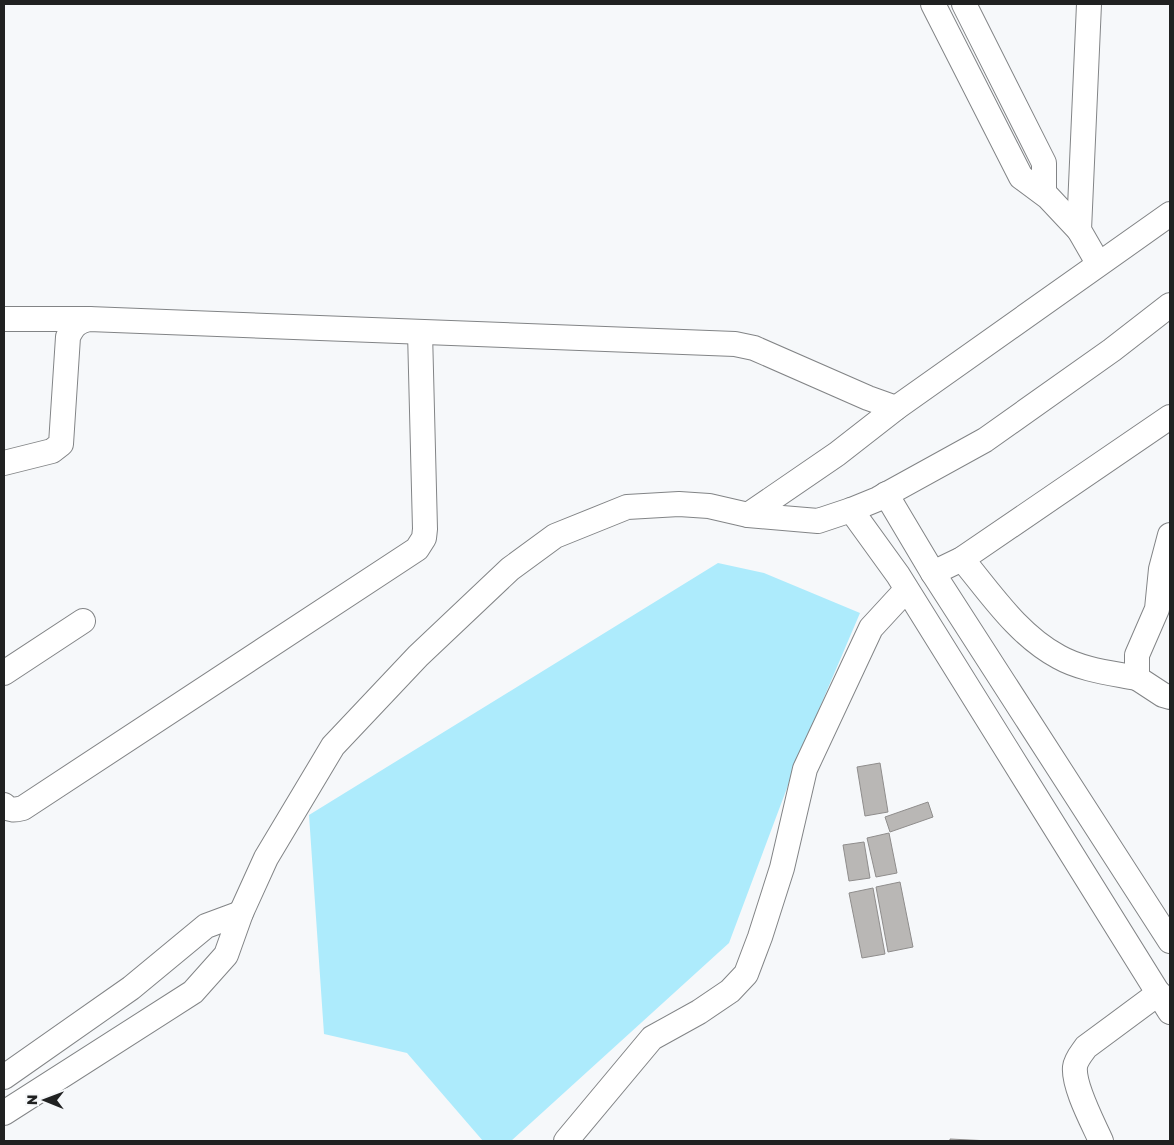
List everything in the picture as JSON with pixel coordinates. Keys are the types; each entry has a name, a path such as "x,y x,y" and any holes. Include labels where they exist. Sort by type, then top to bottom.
{"street":[{"path":"933,4 1021,177 1044,193 1079,230 1098,263"},
{"path":"964,4 1044,163 1044,193"},
{"path":"1079,230 1089,4"},
{"path":"748,515 837,454 896,408 1098,263 1170,214"},
{"path":"4,1113 194,992 226,955 242,913 274,844 333,746 418,656 510,569 555,536 627,507 679,504 709,506 748,515 818,521 852,510 886,494 985,440 1112,350 1170,305"},
{"path":"4,319 89,319 736,344 754,348 868,398 896,408"},
{"path":"4,463 52,451 61,444 68,338 72,326 89,319"},
{"path":"4,805 8,809 13,810 23,808 418,549 424,538 425,529 420,332"},
{"path":"933,573 962,559 1170,417"},
{"path":"886,494 933,573 1170,941"},
{"path":"852,510 898,575 1164,1003 1086,1047 1078,1058 1075,1067 1076,1083 1101,1141"},
{"path":"1138,678 1137,655 1157,609 1161,569 1170,535"},
{"path":"962,559 1029,637 1060,658 1082,666 1138,678 1163,695 1170,697"},
{"path":"566,1141 652,1038 699,1012 730,991 746,974 782,868 805,769 870,628 906,590"},
{"path":"4,673 84,620"},
{"path":"4,1077 131,988 206,926 242,913"}],"water":[{"path":"718,563 764,573 860,613 799,756 729,943 511,1141 483,1141 407,1053 324,1034 309,815"}],"building":[{"path":"880,763 888,812 865,816 857,767"},
{"path":"928,802 933,817 890,832 885,817"},
{"path":"889,833 897,873 876,877 867,838"},
{"path":"864,842 870,878 849,881 843,845"},
{"path":"900,882 913,947 888,952 876,887"},
{"path":"873,888 885,954 862,958 849,893"},
{"path":"950,1139 990,1141 950,1141"}]}
